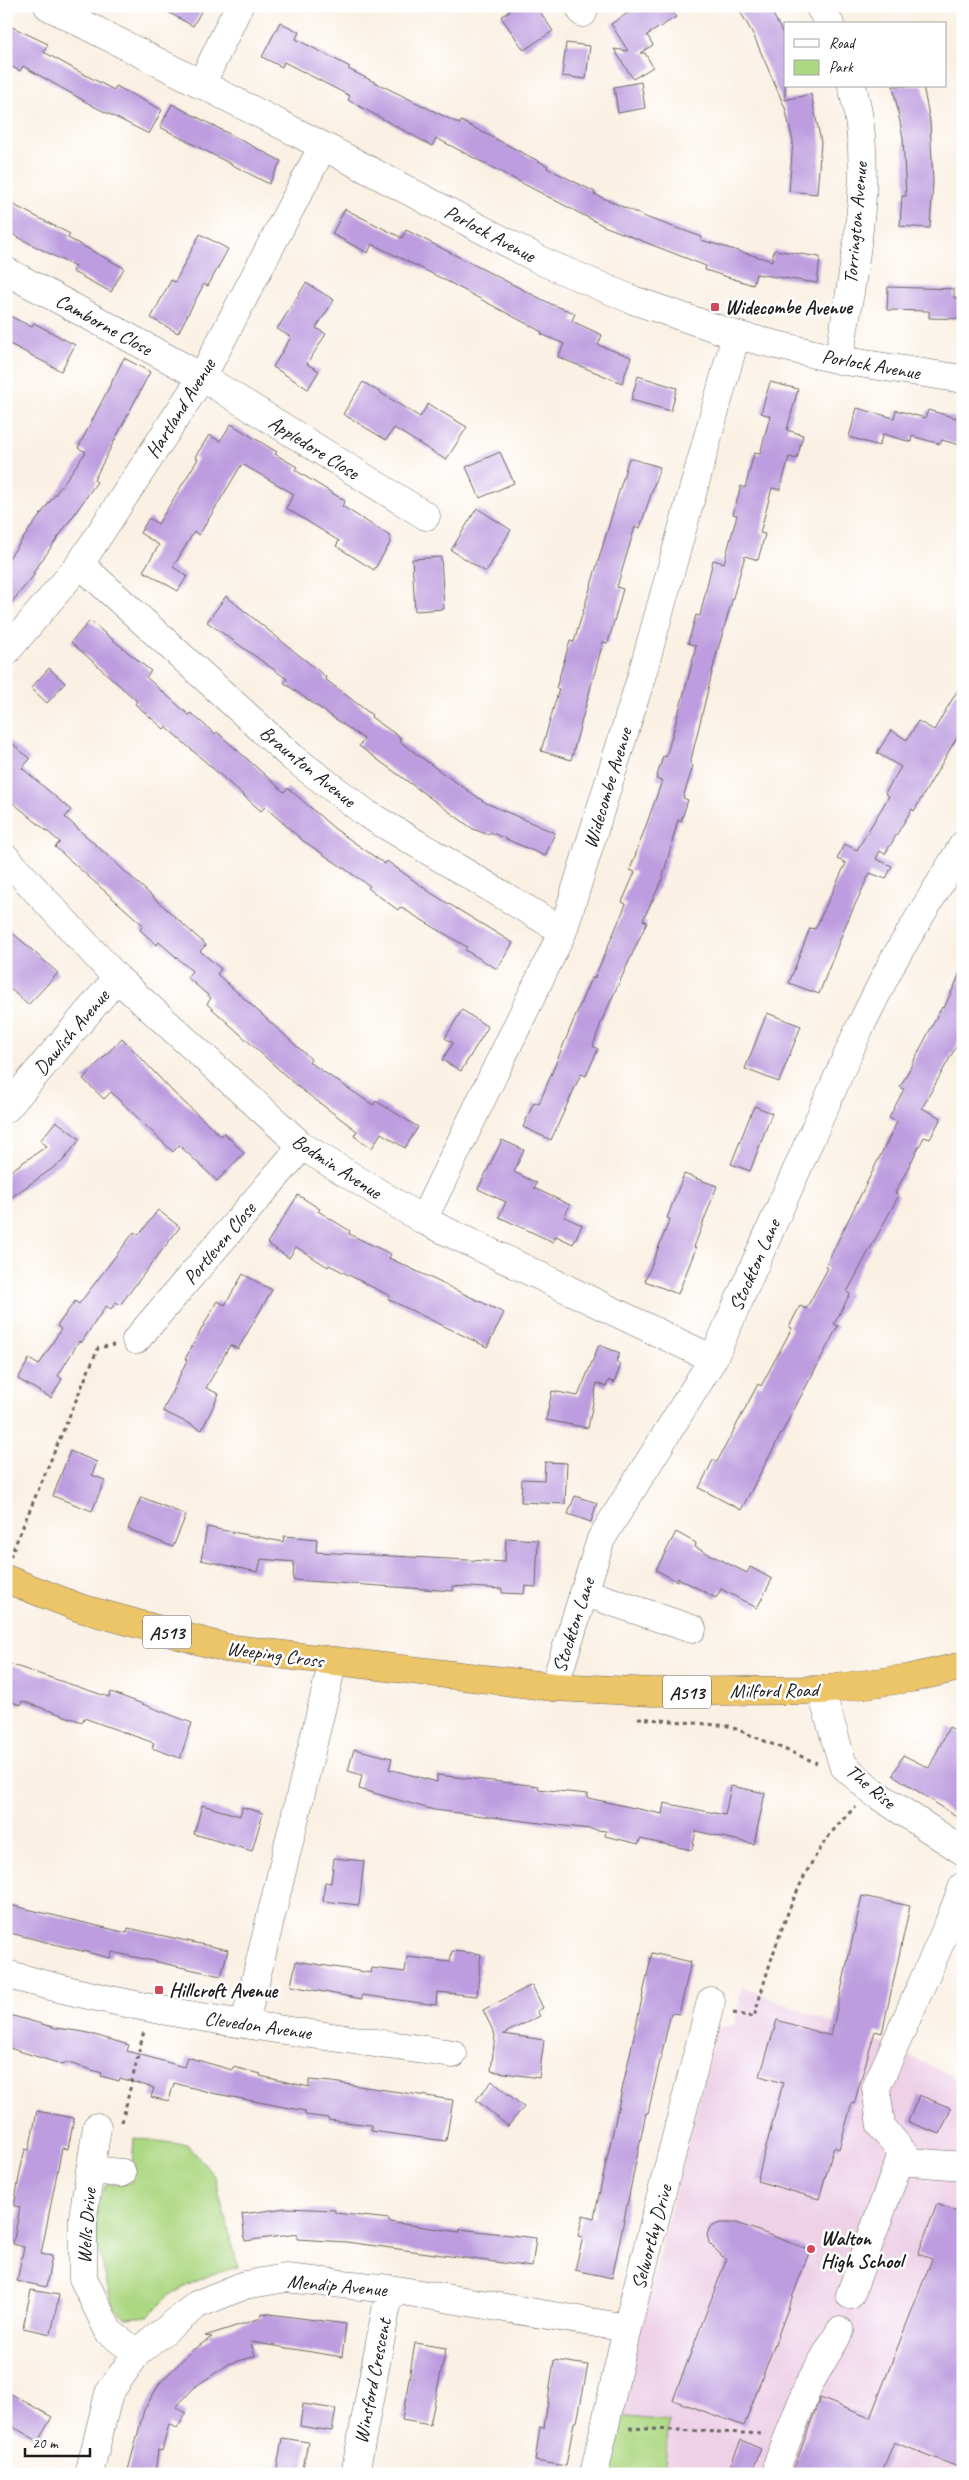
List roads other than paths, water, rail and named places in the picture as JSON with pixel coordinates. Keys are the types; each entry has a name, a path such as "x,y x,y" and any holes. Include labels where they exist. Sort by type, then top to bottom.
{"highway":[{"name":"Weeping Cross","path":"8,1568 80,1608 226,1648 554,1687"},
{"name":"Milford Road","path":"554,1687 653,1692 821,1690 910,1678 963,1666"}],"street":[{"name":"Porlock Avenue","path":"48,6 546,262 633,300 736,335 839,360 963,378"},
{"path":"201,85 239,6"},
{"path":"818,6 829,22"},
{"name":"Torrington Avenue","path":"839,360 863,174 858,106 853,88"},
{"name":"Hartland Avenue","path":"6,652 80,564 202,377 323,146"},
{"name":"Camborne Close","path":"6,271 202,377"},
{"name":"Widecombe Avenue","path":"423,1220 563,931 640,678 736,335"},
{"name":"Appledore Close","path":"202,377 426,516"},
{"name":"Braunton Avenue","path":"80,564 292,757 368,814 563,931"},
{"name":"Stockton Lane","path":"554,1687 601,1539 713,1359 859,1029 893,961 963,845"},
{"name":"Bodmin Avenue","path":"6,858 116,978 302,1146 423,1220 713,1359"},
{"name":"Dawlish Avenue","path":"6,1109 116,978"},
{"name":"Portleven Close","path":"136,1340 302,1146"},
{"path":"584,1592 692,1629"},
{"path":"245,2023 332,1661"},
{"name":"The Rise","path":"821,1690 843,1764 873,1792 963,1851"},
{"path":"963,1886 948,1925 876,2088 881,2126 902,2154 911,2162 963,2166"},
{"name":"Clevedon Avenue","path":"6,1974 69,1992 150,2009 453,2054"},
{"name":"Selworthy Drive","path":"594,2474 603,2427 627,2328 711,2005"},
{"name":"Wells Drive","path":"97,2127 83,2217 83,2278 109,2332 137,2353"},
{"path":"850,2295 902,2154"},
{"name":"Wells Drive","path":"90,2170 122,2173"},
{"name":"Mendip Avenue","path":"90,2474 109,2394 137,2353 198,2304 245,2285 286,2278 390,2289 627,2328"},
{"name":"Winsford Crescent","path":"355,2474 390,2289"},
{"path":"779,2474 778,2463 809,2384 840,2331"}],"place":[{"name":"Widecombe Avenue","path":"715,307"},
{"name":"Hillcroft Avenue","path":"159,1990"},
{"name":"Walton High School","path":"811,2249"}]}
